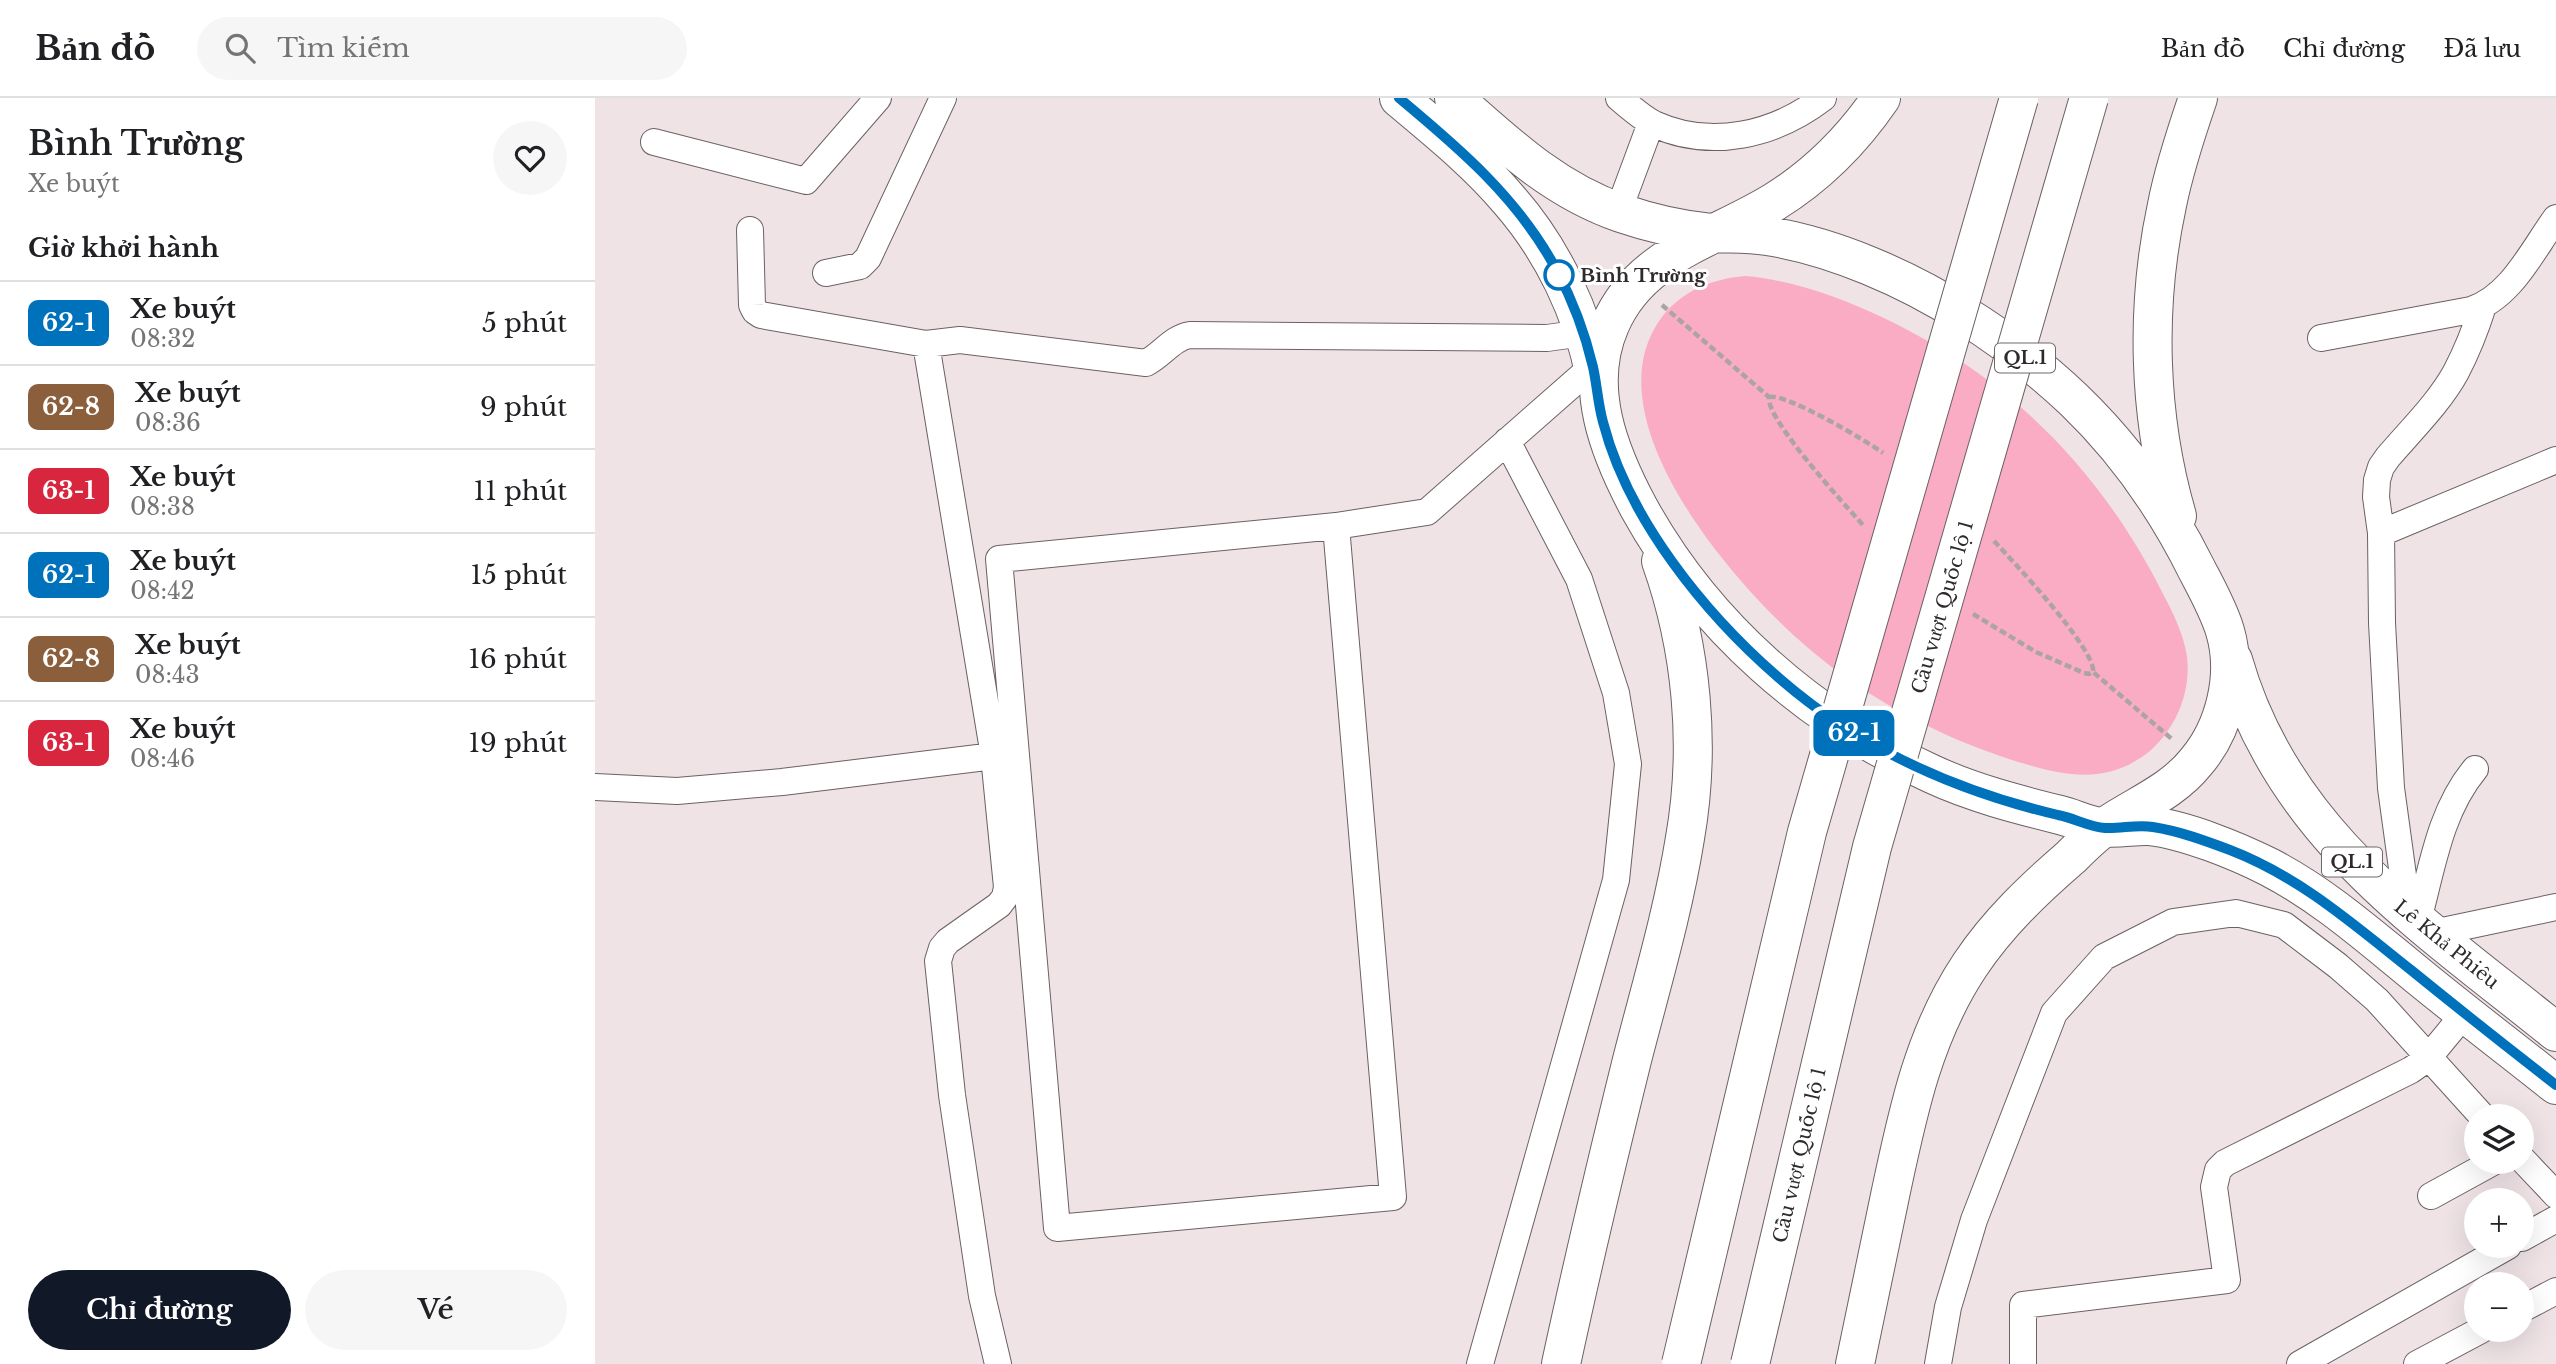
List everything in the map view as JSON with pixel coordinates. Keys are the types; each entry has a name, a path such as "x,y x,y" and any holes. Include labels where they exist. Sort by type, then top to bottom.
{"highway":[{"name":"QL.1","path":"1399,98 1463,152 1515,207 1557,270 1591,366 1603,424 1623,478 1647,523 1707,607 1742,645 1780,680 1816,708 1884,750 1935,776 2010,803 2103,828 2151,826 2193,837 2245,857 2302,886 2333,907 2556,1085"},
{"name":"QL.1","path":"1454,98 1535,169 1561,186 1618,212 1680,229 1769,236 1819,249 1868,266 1926,293 2003,340 2077,403 2108,436 2150,490 2187,548 2225,631 2229,668 2226,702 2210,743 2197,761 2181,779 2160,794 2103,828"},
{"path":"1712,233 1766,207 1805,180 1857,131 1881,98"},
{"path":"1681,1364 1807,832 2019,98"},
{"name":"Cầu vượt Quốc lộ 1","path":"1750,1364 1872,847 2089,98"},
{"path":"2187,548 2168,480 2156,410 2153,306 2167,205 2198,98"},
{"name":"QL.1","path":"1591,366 1598,374 1601,350 1615,314 1636,283 1674,253 1712,233"},
{"path":"1561,1364 1677,881 1686,836 1691,789 1692,731 1684,652 1666,575 1647,523"},
{"name":"Lê Khả Phiêu","path":"2225,631 2249,704 2283,772 2327,834 2370,880 2556,1032"},
{"path":"1855,1364 1909,1105 1933,1034 1969,967 1990,938 2039,885 2103,828"}],"street":[{"path":"654,142 806,181 879,98"},
{"path":"826,273 860,266 868,258 943,98"},
{"path":"1619,98 1651,123 1692,136 1753,134 1795,117 1823,98"},
{"path":"1618,212 1651,123"},
{"path":"2321,338 2483,306 2506,288 2556,218"},
{"path":"750,230 752,305 761,315 926,344 960,340 1146,363 1158,357 1182,336 1190,335 1547,338 1591,366 1427,512 1336,526 999,559 1057,1228 1393,1197 1336,526"},
{"path":"2420,921 2391,788 2377,480 2381,467 2437,400 2455,373 2472,338 2483,306"},
{"path":"926,344 994,756 1007,887 1005,897 999,905 949,941 940,954 938,971 952,1095 982,1297 998,1364"},
{"path":"1480,1364 1616,880 1629,764 1616,693 1579,579 1507,442"},
{"path":"2381,533 2556,460"},
{"path":"595,787 677,791 782,782 994,756"},
{"path":"2420,921 2450,806 2475,769"},
{"path":"2420,921 2556,907"},
{"path":"1937,1364 1948,1307 1975,1220 2054,1013 2103,957 2173,922 2236,913 2284,925 2377,1000 2471,1104"},
{"path":"2377,1000 2406,966"},
{"path":"2023,1364 2023,1305 2227,1280 2214,1186 2218,1170 2225,1163 2397,1078 2428,1058 2465,1013"},
{"path":"2534,1172 2556,1195"},
{"path":"2431,1196 2471,1174"},
{"path":"2534,1231 2556,1219"},
{"path":"2300,1364 2487,1258"},
{"path":"2534,1303 2556,1291"},
{"path":"2417,1364 2464,1339"}],"path":[{"path":"1636,283 1769,397"},
{"path":"2093,672 2197,761"}],"shaded area":[{"path":"1745,276 1774,280 1836,298 1867,310 1926,340 1978,373 2006,395 2059,444 2083,471 2105,499 2144,559 2173,614 2185,648 2187,683 2180,708 2168,731 2151,750 2119,769 2085,775 2051,771 2015,761 1959,740 1879,700 1830,666 1777,619 1743,583 1709,541 1679,496 1656,449 1643,402 1644,357 1662,317 1679,300 1699,287"}],"bus line":[{"name":"62-1","path":"1399,98 1463,152 1509,199 1527,222 1557,270 1571,301 1593,366 1603,424 1623,478 1647,523 1707,607 1742,645 1780,680 1854,733 1935,776 2020,806 2103,828 2151,826 2193,837 2269,867 2333,907 2556,1085"}],"place":[{"name":"Bình Trường","path":"1559,275"}]}
